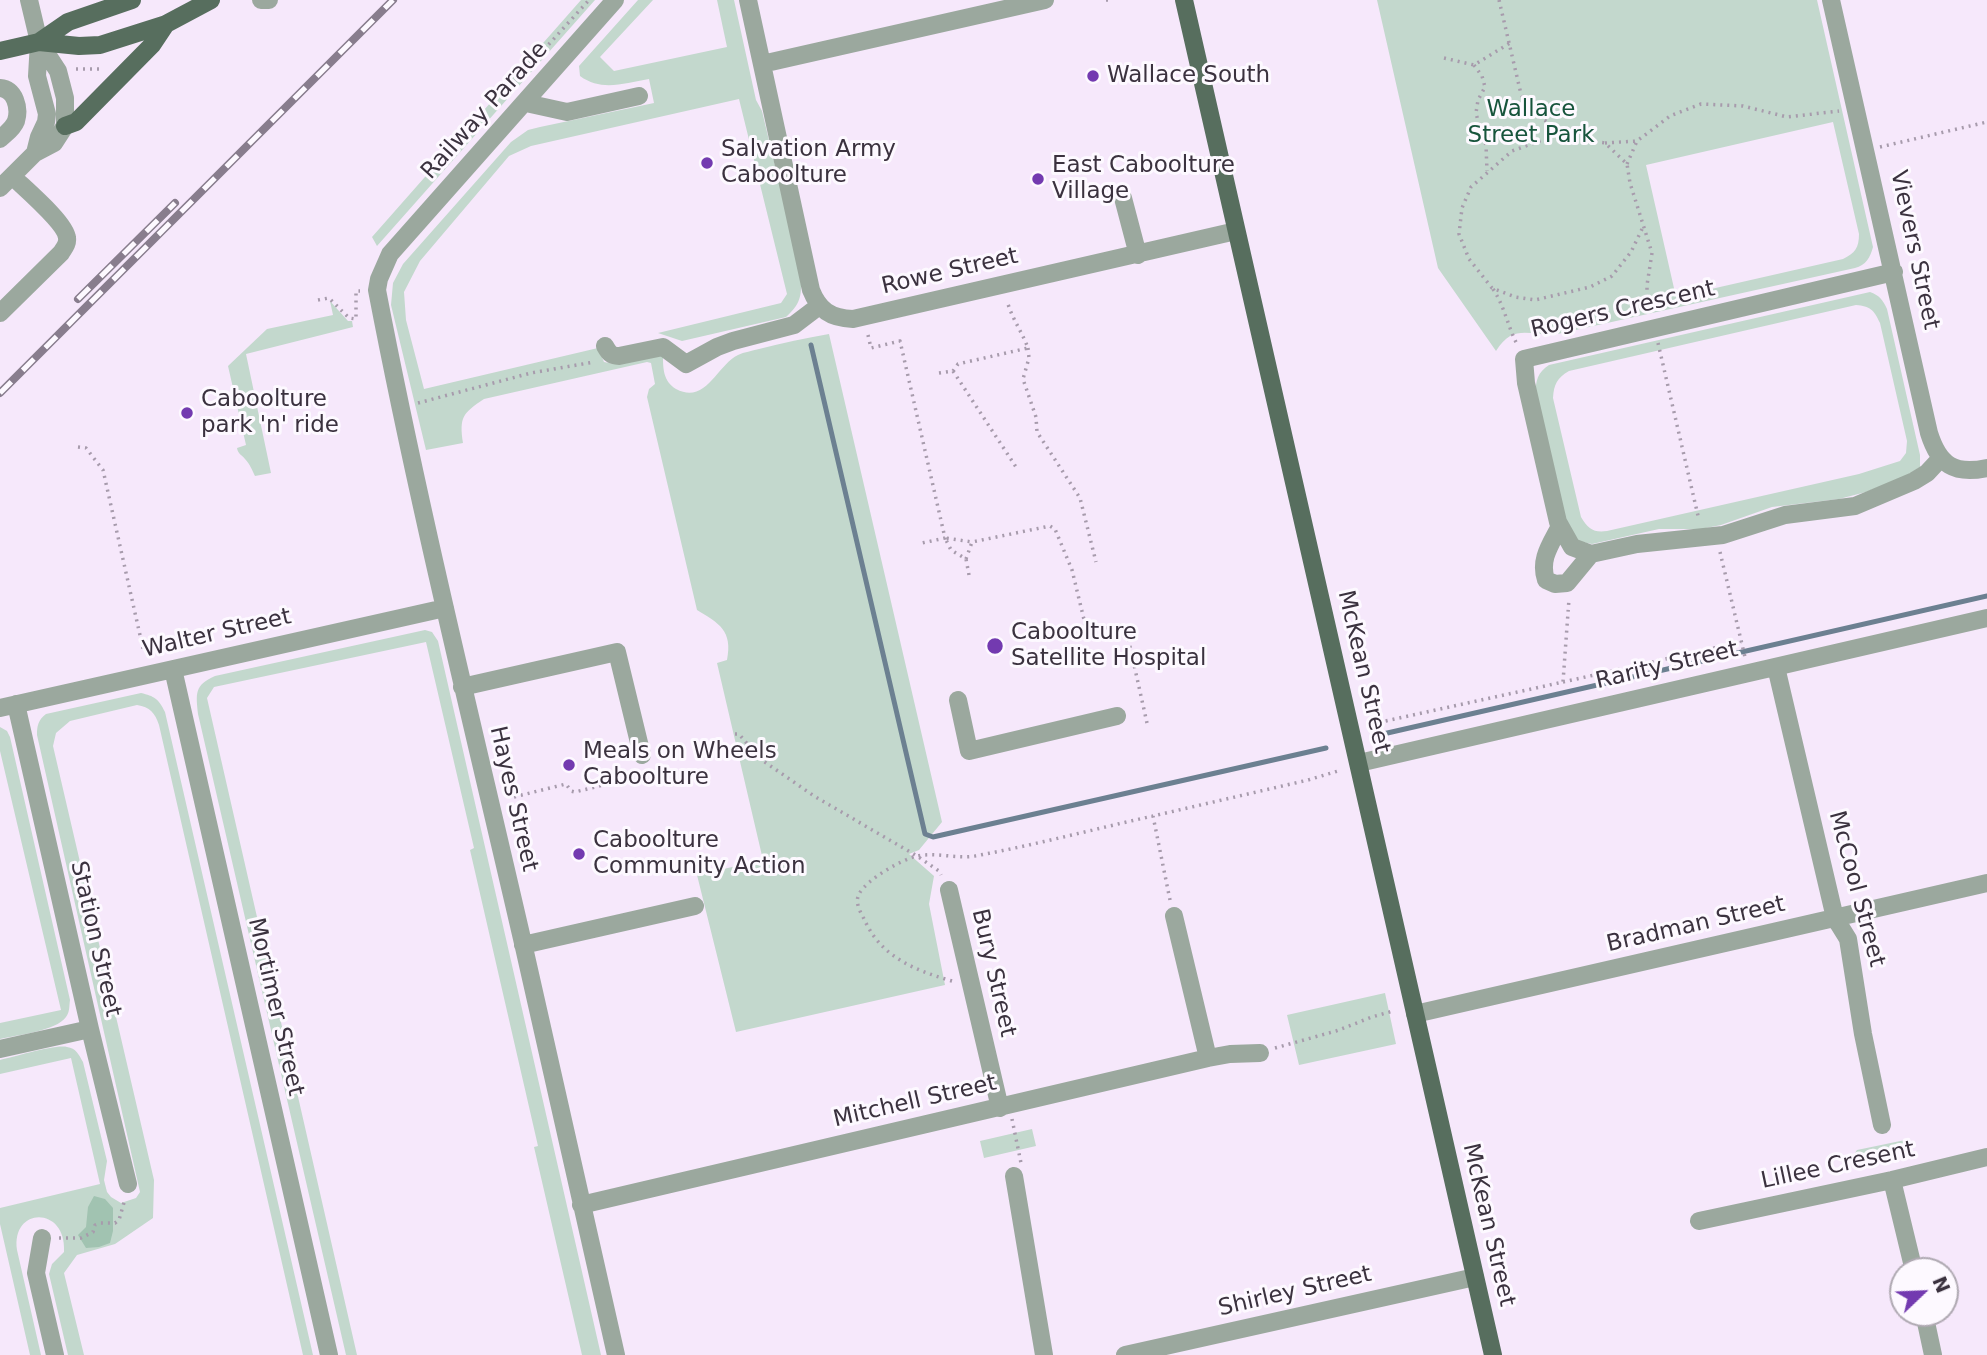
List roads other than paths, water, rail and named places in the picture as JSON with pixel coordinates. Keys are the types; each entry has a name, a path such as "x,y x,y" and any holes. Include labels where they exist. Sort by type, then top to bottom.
{"main road":[{"path":"0,51 39,41 68,22 132,0"},
{"path":"39,41 79,46 100,45 166,24 211,0"},
{"name":"McKean Street","path":"1184,0 1493,1355"},
{"path":"65,126 76,122 152,45 166,24"}],"street":[{"path":"29,0 39,41 37,76 47,114 35,153"},
{"path":"261,0 269,0"},
{"name":"Railway Parade","path":"390,254 615,0"},
{"path":"609,351 663,347 687,364 718,347 794,325 819,306 811,290 748,0"},
{"path":"762,64 1045,0"},
{"name":"Vievers Street","path":"1831,0 1929,433 1941,458"},
{"path":"0,313 66,245 65,230 50,213 6,182 35,153 54,143 65,126 65,98 58,71 39,41"},
{"path":"0,88 7,88 12,94 16,109 16,120 0,139"},
{"path":"526,103 567,112 639,96"},
{"path":"1123,198 1138,255"},
{"name":"Rowe Street","path":"819,306 834,316 853,319 1236,231"},
{"name":"Hayes Street","path":"390,254 377,290 400,408 461,687 616,1355"},
{"name":"Rogers Crescent","path":"1591,554 1572,547 1560,526 1526,383 1524,359 1894,272"},
{"path":"1560,526 1546,554 1542,569 1546,580 1555,584 1567,583 1591,554 1637,544 1723,535 1785,515 1854,506 1914,481 1927,473 1941,458 1958,470 1970,472 1987,468"},
{"name":"Walter Street","path":"8,706 445,608"},
{"name":"Rarity Street","path":"1359,763 1987,618"},
{"path":"461,687 617,652 642,755"},
{"name":"McCool Street","path":"1776,667 1835,918 1848,939 1863,1034 1882,1125"},
{"name":"Mortimer Street","path":"173,669 329,1355"},
{"path":"958,700 969,751 1117,716"},
{"name":"Station Street","path":"8,706 128,1184"},
{"name":"Bradman Street","path":"1415,1014 1987,883"},
{"name":"Bury Street","path":"949,890 1000,1108"},
{"path":"523,945 695,906"},
{"path":"1174,916 1208,1058"},
{"path":"0,1049 90,1028"},
{"name":"Mitchell Street","path":"581,1205 1208,1058 1261,1053"},
{"name":"Lillee Cresent","path":"1699,1221 1987,1157"},
{"path":"1014,1176 1044,1355"},
{"path":"1892,1180 1911,1257"},
{"path":"42,1238 36,1273 55,1355"},
{"name":"Shirley Street","path":"1125,1355 1475,1277"},
{"path":"1927,1327 1933,1355"}],"waterway":[{"path":"811,345 925,834 933,837 1326,748"},
{"path":"1383,734 1987,596"}],"railway":[{"path":"0,393 393,0"},
{"path":"78,299 175,203"}],"place":[{"name":"Wallace South","path":"1093,76"},
{"name":"Salvation Army Caboolture","path":"707,163"},
{"name":"East Caboolture Village","path":"1038,179"},
{"name":"Caboolture park 'n' ride","path":"187,413"},
{"name":"Caboolture Satellite Hospital","path":"995,646"},
{"name":"Meals on Wheels Caboolture","path":"569,765"},
{"name":"Caboolture Community Action","path":"579,854"}],"park label":[{"name":"Wallace Street Park","path":"1531,123"}]}
